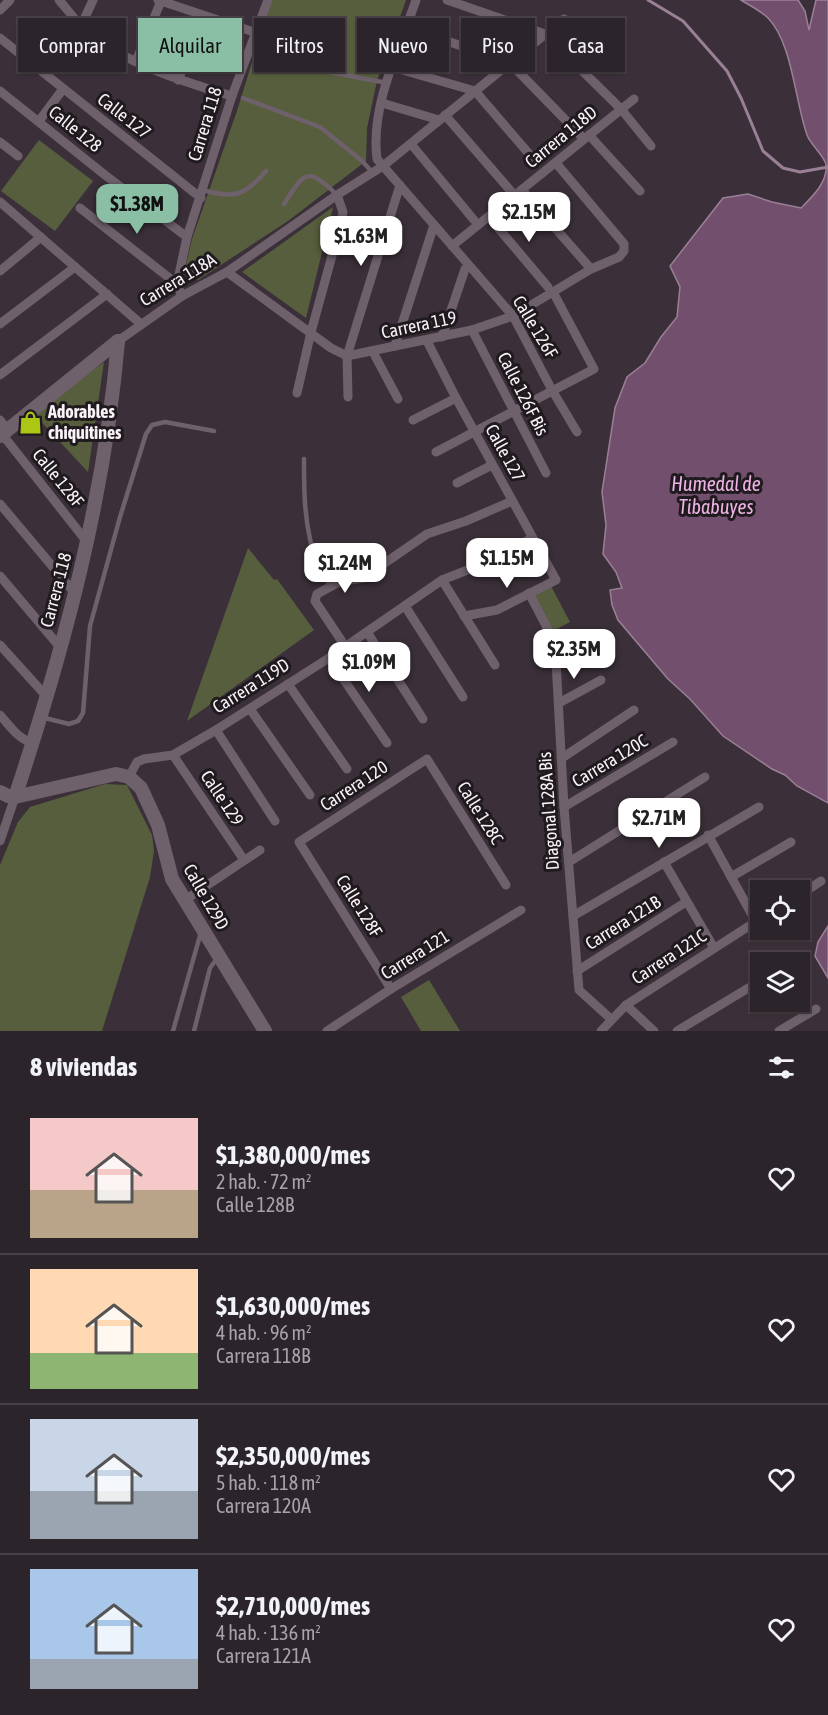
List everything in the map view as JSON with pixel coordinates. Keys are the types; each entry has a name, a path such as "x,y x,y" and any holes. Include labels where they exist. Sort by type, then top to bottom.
{"street":[{"path":"0,10 10,0"},
{"path":"59,0 74,18"},
{"path":"85,18 93,0"},
{"name":"Carrera 118","path":"262,18 268,0"},
{"path":"410,18 416,0"},
{"path":"447,0 545,34 621,109 651,146"},
{"path":"136,61 159,1 254,32"},
{"path":"178,80 204,16"},
{"name":"Carrera 118A","path":"535,42 545,34"},
{"name":"Calle 127","path":"0,38 63,89 202,194"},
{"name":"Carrera 118","path":"177,284 187,237 232,96 254,41"},
{"path":"126,56 178,80 232,96"},
{"path":"383,166 377,159 375,141 390,72"},
{"path":"409,72 475,92 536,162"},
{"name":"Carrera 118A","path":"2,430 141,324 182,296 227,272 337,195 383,166 499,72"},
{"path":"519,72 640,191"},
{"path":"39,121 63,89"},
{"name":"Calle 128","path":"0,91 187,237"},
{"name":"Carrera 118D","path":"452,246 634,99"},
{"path":"382,103 442,117 591,269"},
{"path":"0,142 18,156"},
{"path":"411,144 474,220"},
{"name":"Carrera 119","path":"347,356 427,341 472,330 513,316 551,289 619,257 624,251 624,244 556,163"},
{"name":"Calle 126F","path":"383,166 513,316 577,432"},
{"path":"348,397 347,356 400,185"},
{"path":"297,393 310,332 341,223 343,212 337,195"},
{"path":"2,206 141,324"},
{"path":"80,207 177,284 182,296"},
{"path":"436,452 594,369 551,289 489,217"},
{"path":"395,346 434,225"},
{"path":"0,270 41,237"},
{"path":"0,324 75,267"},
{"path":"442,337 465,269"},
{"path":"227,272 331,348 347,356"},
{"path":"0,375 107,294"},
{"name":"Calle 126F Bis","path":"472,330 546,473"},
{"name":"Carrera 118","path":"0,841 7,795 33,743 87,542 106,446 118,341"},
{"name":"Calle 127","path":"427,341 556,580 529,593"},
{"path":"373,352 398,399"},
{"path":"413,420 456,398"},
{"name":"Calle 128F","path":"2,430 87,542"},
{"path":"457,483 492,465"},
{"path":"345,646 315,598 339,582 363,578 428,534 512,501"},
{"path":"0,504 74,592"},
{"name":"Carrera 119D","path":"129,777 137,762 172,755 216,730 329,658 442,580 488,562 532,538"},
{"path":"0,576 59,646"},
{"path":"442,580 495,665"},
{"path":"464,616 497,610 529,593"},
{"name":"Diagonal 128A Bis","path":"529,593 552,635 556,652 564,807 579,990 612,1019"},
{"path":"405,606 463,697"},
{"path":"367,632 423,719"},
{"path":"556,652 579,638"},
{"path":"0,645 47,697"},
{"path":"329,658 387,744"},
{"path":"559,703 601,680"},
{"path":"288,684 347,769"},
{"path":"250,709 310,795"},
{"path":"562,758 633,710"},
{"path":"0,715 18,736 33,743"},
{"path":"216,730 275,822"},
{"name":"Carrera 120C","path":"564,807 673,742"},
{"name":"Calle 129","path":"172,755 244,860"},
{"name":"Carrera 120","path":"299,842 427,759"},
{"name":"Calle 128C","path":"427,759 506,885"},
{"path":"7,795 109,774 129,777"},
{"name":"Calle 129D","path":"129,777 141,788 158,825 170,874 265,1031"},
{"path":"569,862 705,777"},
{"path":"573,916 759,807"},
{"path":"708,836 750,907"},
{"name":"Calle 128F","path":"299,842 391,989"},
{"path":"731,877 791,842"},
{"path":"185,900 260,850"},
{"path":"664,862 714,948"},
{"path":"810,888 821,881"},
{"name":"Carrera 121B","path":"577,971 686,902"},
{"name":"Carrera 121","path":"327,1031 521,910"},
{"name":"Carrera 121C","path":"602,1031 626,1005 750,925"},
{"path":"677,1031 750,987"},
{"path":"626,1005 654,1031"},
{"path":"779,1031 816,1009"}],"lane":[{"path":"329,72 387,83"},
{"path":"243,98 320,127 362,160 372,172"},
{"path":"202,194 239,194 251,188 266,171"},
{"path":"284,204 301,178 308,175 316,177 337,195"},
{"path":"41,717 69,724 78,722 83,713 90,626 146,434 152,425 165,422 214,431"},
{"path":"304,459 304,500 310,540 330,586"},
{"path":"173,1031 202,928"},
{"path":"194,1031 210,968 219,956"}],"green space":[{"path":"271,0 406,0 400,18 357,18 357,72 380,72 367,128 366,161 288,221 198,280 188,274 186,265 192,239 254,56 254,72 345,72 345,18 265,18"},
{"path":"39,140 93,181 55,231 1,191"},
{"path":"333,207 306,318 242,272"},
{"path":"104,362 88,472 33,413"},
{"path":"248,548 274,580 277,579 314,630 187,721"},
{"path":"551,586 570,622 553,631 534,595"},
{"path":"105,784 127,785 152,835 154,851 150,877 102,1031 0,1031 0,865 18,822 30,807"},
{"path":"429,980 460,1031 421,1031 401,997"}],"water":[{"name":"Humedal de Tibabuyes","path":"741,0 798,0 805,11 809,30 816,0 828,0 828,803 797,786 785,775 772,769 723,736 690,699 668,679 618,620 612,605 610,590 622,588 616,572 603,554 606,525 602,492 615,408 627,377 645,363 677,317 680,287 670,266 723,198 748,194 801,208 818,189 826,171 825,162 807,135 783,42 768,18"},
{"path":"828,926 828,978 815,956 818,942"}],"waterway":[{"path":"648,0 683,21 727,71 763,151 783,168 800,172 828,167"}],"place":[{"name":"Adorables chiquitines","path":"30,422"}]}
